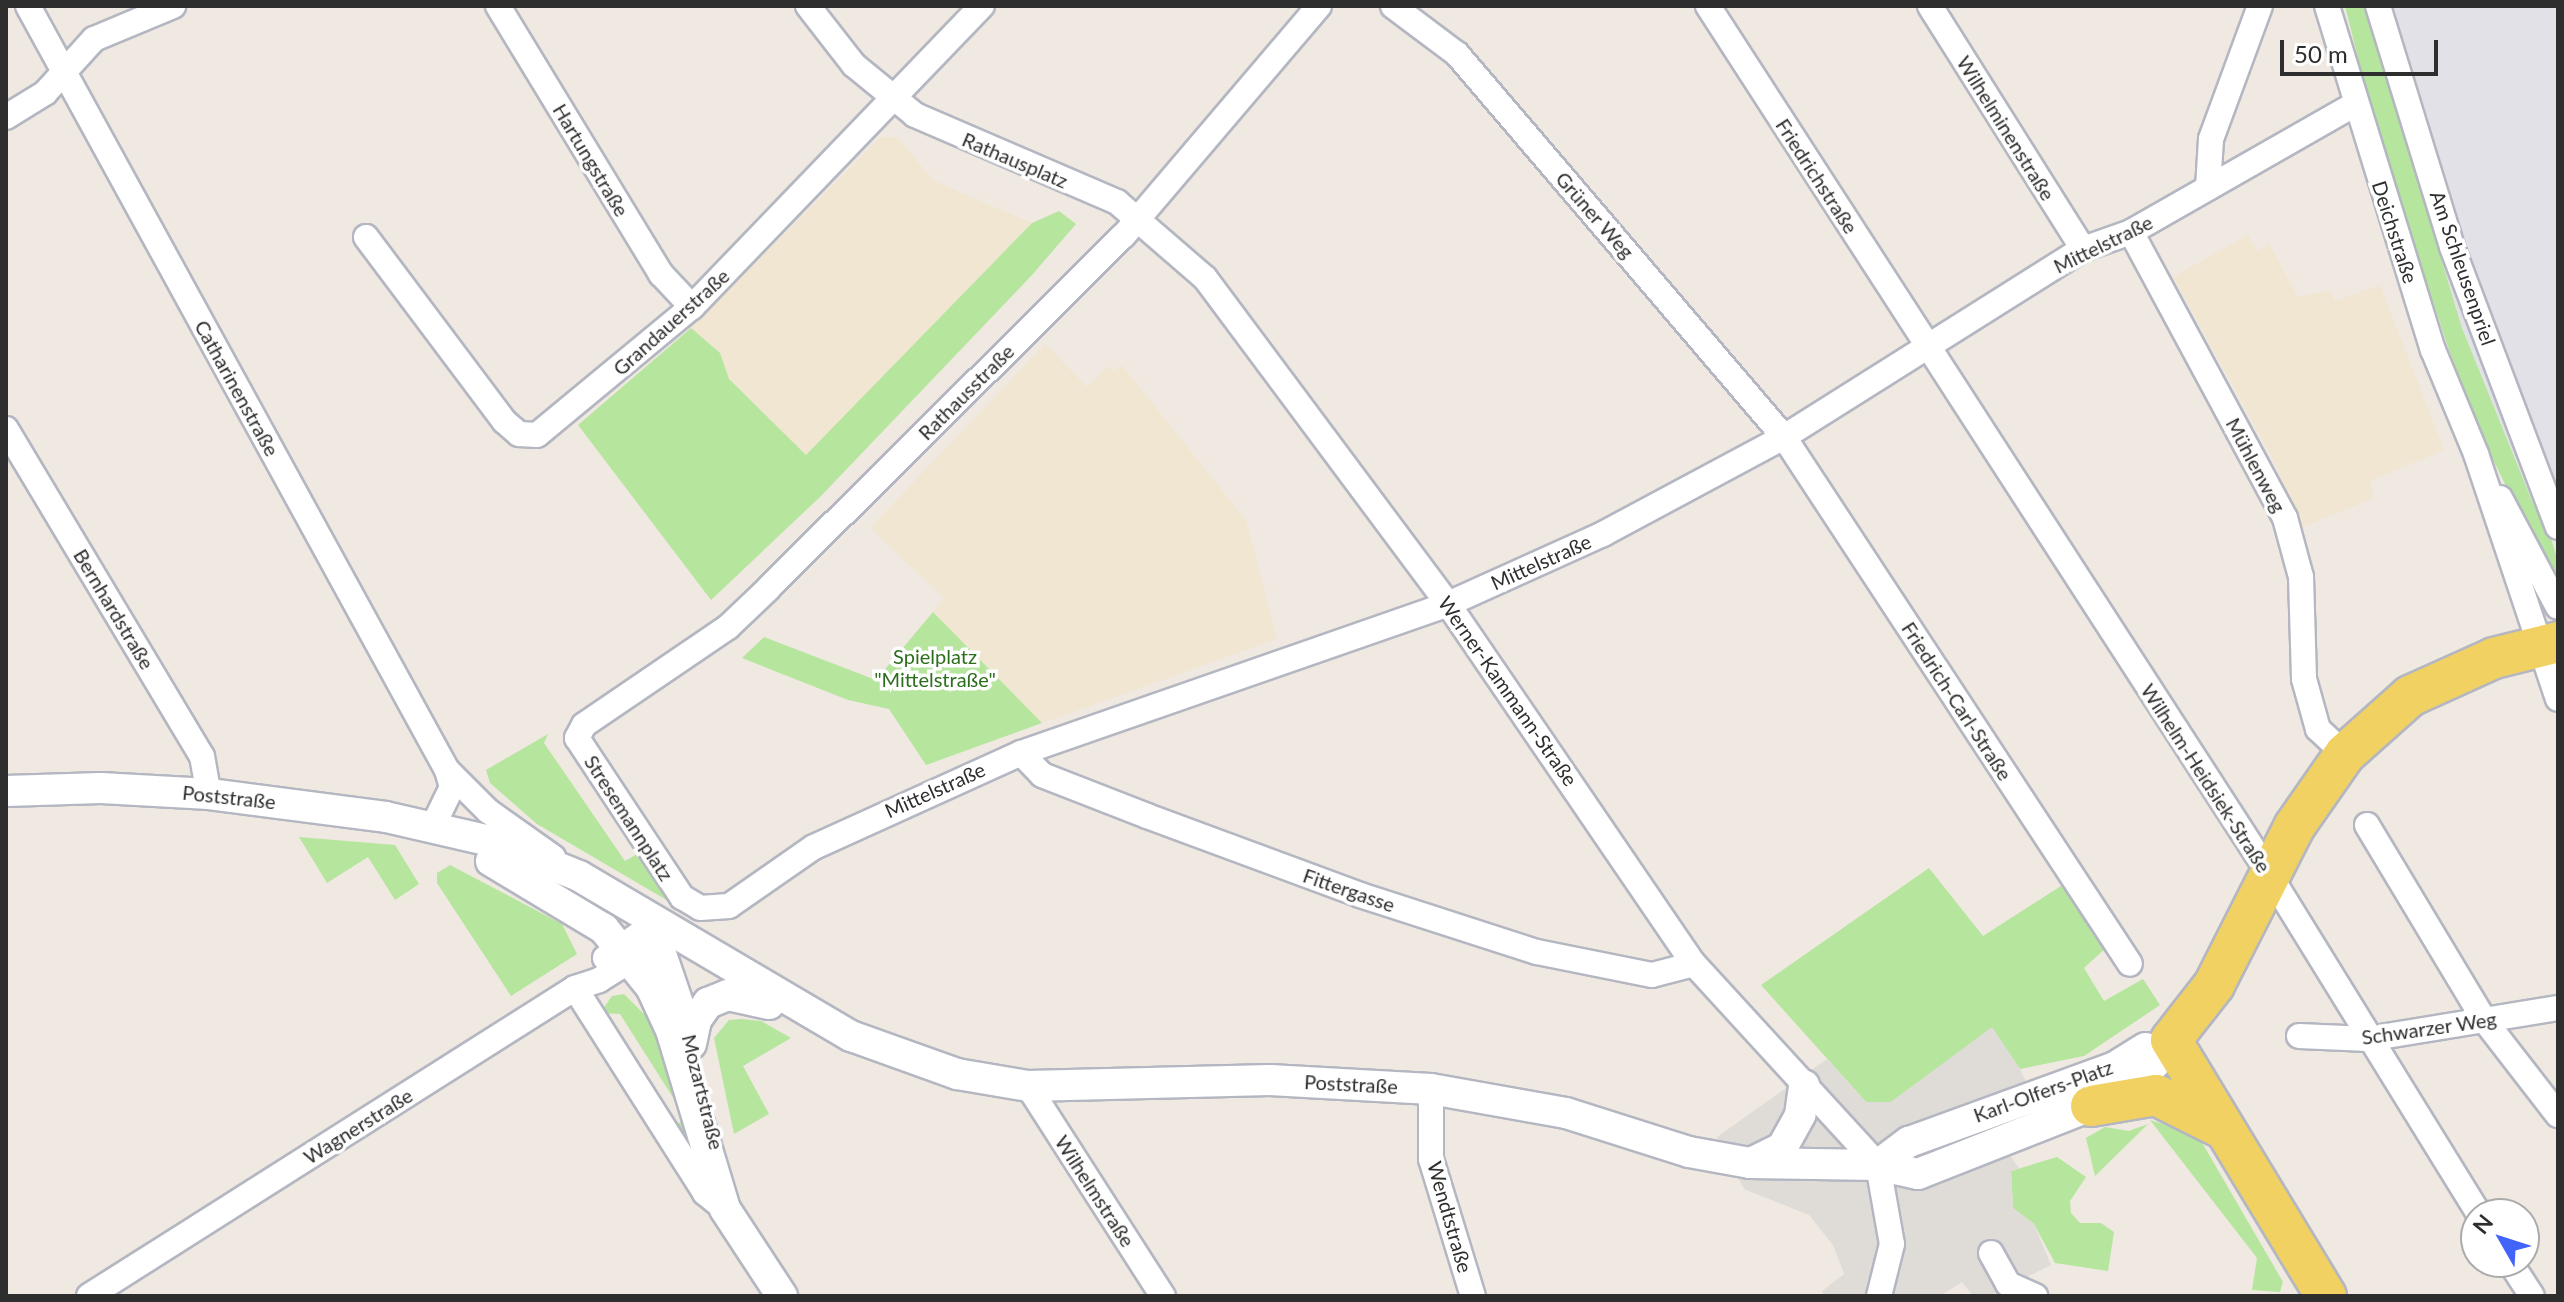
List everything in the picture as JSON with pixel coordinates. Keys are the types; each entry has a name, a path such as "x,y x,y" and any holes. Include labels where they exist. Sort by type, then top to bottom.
{"main road":[{"path":"2326,1296 2171,1040 2219,976 2294,827 2345,754 2458,699 2552,666"},
{"path":"2091,1106 2156,1095 2222,1128"}],"street":[{"name":"Catharinenstraße","path":"28,6 447,770 488,811 579,876"},
{"path":"6,117 45,93 62,70 94,39 173,6"},
{"name":"Hartungstraße","path":"498,6 661,274 692,307"},
{"name":"Rathausplatz","path":"808,6 854,65 893,99 956,135 1117,202 1139,217"},
{"name":"Grandauerstraße","path":"366,237 465,371 519,434 537,435 563,417 692,307 982,6"},
{"name":"Rathausstraße","path":"577,738 584,725 728,627 1139,217 1319,6"},
{"name":"Grüner Weg","path":"1393,6 1457,54 1784,437"},
{"name":"Friedrichstraße","path":"1708,6 1925,346"},
{"name":"Wilhelminenstraße","path":"1930,6 2083,249"},
{"path":"2208,188 2211,139 2260,6"},
{"name":"Deichstraße","path":"2327,6 2354,105 2433,350 2476,454 2552,666"},
{"name":"Am Schleusenpriel","path":"2378,6 2452,247 2558,527"},
{"name":"Mittelstraße","path":"682,897 700,908 729,906 814,847 1021,753 1448,604 1603,534 1784,437 2083,249 2131,232 2354,105"},
{"name":"Werner-Kammann-Straße","path":"1139,217 1205,278 1236,316 1448,604 1694,964 1878,1165"},
{"name":"Mühlenweg","path":"2131,232 2285,518 2301,577 2304,679 2318,729 2345,754"},
{"name":"Wilhelm-Heidsiek-Straße","path":"1925,346 2269,876 2469,1198"},
{"name":"Bernhardstraße","path":"6,429 202,756 209,794"},
{"name":"Friedrich-Carl-Straße","path":"1784,437 2130,964"},
{"name":"Deichstraße","path":"2476,454 2558,607"},
{"name":"Stresemannplatz","path":"577,738 682,897"},
{"name":"Fittergasse","path":"1021,753 1042,775 1135,812 1360,895 1537,952 1652,975 1694,964"},
{"path":"441,829 452,787 447,770"},
{"name":"Poststraße","path":"6,791 101,788 209,794 441,829 495,842 579,876 643,943 828,1021 900,1056 957,1074 1028,1086 1270,1080 1431,1089 1566,1113 1689,1152 1750,1163 1878,1165"},
{"path":"2367,825 2485,1021 2558,1115"},
{"name":"Poststraße","path":"441,829 491,861 566,890 643,943 769,1004 828,1021"},
{"name":"Wagnerstraße","path":"89,1296 643,943"},
{"name":"Mozartstraße","path":"643,943 676,986 726,1184 747,1242"},
{"name":"Mozartstraße","path":"643,943 651,987 671,1030 725,1209 782,1296"},
{"name":"Mozartstraße","path":"575,988 705,1193 725,1209"},
{"path":"691,1044 696,1020 708,1003 728,995 769,1004"},
{"name":"Schwarzer Weg","path":"2299,1036 2368,1039 2558,1008"},
{"name":"Karl-Olfers-Platz","path":"1878,1165 1918,1174 2091,1106 2140,1075 2171,1040"},
{"name":"Karl-Olfers-Platz","path":"1878,1165 1918,1138 2115,1067 2171,1040"},
{"path":"1750,1163 1782,1148 1800,1115 1804,1085"},
{"name":"Wilhelmstraße","path":"1028,1086 1163,1296"},
{"name":"Wendtstraße","path":"1431,1089 1431,1159 1473,1296"},
{"path":"1878,1165 1892,1244 1879,1296"},
{"path":"1991,1253 2008,1284 2035,1296"},
{"path":"2520,1278 2532,1296"}],"shaded area":[{"path":"2365,6 2558,6 2558,492 2534,506 2462,328"},
{"path":"881,137 897,137 934,181 1032,223 806,455 729,379 720,353 691,328"},
{"path":"2248,235 2257,251 2269,244 2298,297 2331,290 2335,301 2380,285 2444,450 2370,481 2374,498 2302,527 2273,459 2173,277"},
{"path":"1045,344 1087,387 1108,366 1115,372 1122,365 1246,520 1277,639 1042,723 933,612 944,598 870,528"},
{"path":"1992,1027 2020,1069 2046,1125 2007,1151 2019,1168 2011,1171 2013,1208 2034,1224 2051,1265 1989,1296 1973,1296 1962,1282 1940,1296 1825,1296 1822,1291 1844,1274 1833,1245 1809,1215 1744,1189 1717,1137 1827,1059 1866,1102 1891,1102"}],"green space":[{"path":"2345,6 2365,6 2462,328 2534,506 2541,503 2558,562 2558,569 2550,574 2484,442 2448,347 2376,130"},
{"path":"1059,211 1076,224 1032,275 821,496 711,600 578,425 691,328 720,353 729,379 806,455 1032,223"},
{"name":"Spielplatz \"Mittelstraße\"","path":"933,612 1042,723 926,765 889,709 848,700 742,658 764,637 876,680"},
{"path":"548,734 544,743 625,861 639,853 670,902 537,824 490,783 486,770"},
{"path":"299,837 395,845 419,884 395,900 368,857 327,883"},
{"path":"450,865 562,924 577,954 511,996 437,883 437,873"},
{"path":"1929,868 1983,936 2061,886 2107,947 2084,968 2104,1001 2143,979 2160,1005 2084,1056 2020,1069 1992,1028 1891,1102 1866,1102 1761,985"},
{"path":"624,994 648,1018 658,1014 707,1183 672,1128 686,1118 620,1014 600,1013 612,996"},
{"path":"729,1020 761,1021 791,1038 743,1066 769,1114 734,1134 714,1038"},
{"path":"2150,1120 2197,1134 2283,1282 2280,1292 2252,1290 2257,1258"},
{"path":"2148,1124 2095,1176 2086,1138 2105,1127 2129,1131"},
{"path":"2057,1157 2086,1177 2070,1201 2071,1213 2080,1223 2101,1223 2114,1232 2108,1271 2055,1263 2034,1224 2013,1208 2011,1171"}]}
